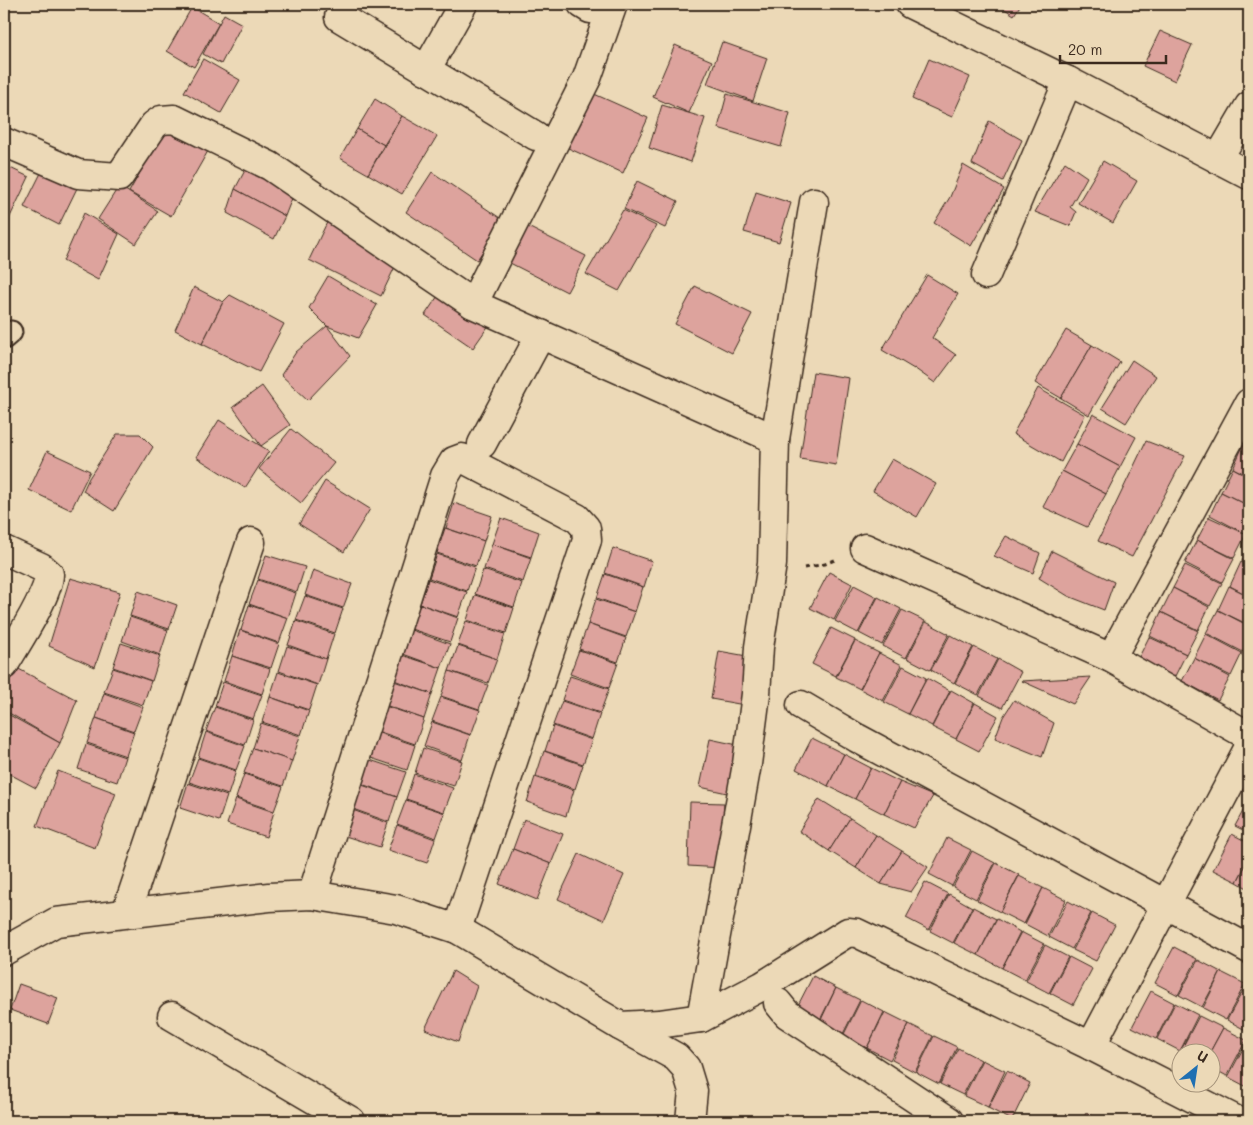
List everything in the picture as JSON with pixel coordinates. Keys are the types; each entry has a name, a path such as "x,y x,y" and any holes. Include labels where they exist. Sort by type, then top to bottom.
{"street":[{"path":"426,70 463,4"},
{"path":"910,4 1068,81 1249,174"},
{"path":"473,304 587,78 595,5"},
{"path":"339,18 536,136"},
{"path":"986,276 1068,81"},
{"path":"1218,159 1249,106"},
{"path":"4,142 78,174 119,177 154,125 161,120 174,119 270,166 473,304 775,438"},
{"path":"701,1018 747,764 760,647 772,564 775,438 814,202"},
{"path":"482,444 541,334"},
{"path":"1111,658 1249,403"},
{"path":"312,895 445,476 454,461 462,458 577,518 586,528 587,540 457,929"},
{"path":"126,913 250,542"},
{"path":"865,548 1111,658 1249,736"},
{"path":"4,550 41,567 49,574 49,579 36,609 4,665"},
{"path":"802,705 858,738 1249,949"},
{"path":"1091,1046 1249,747"},
{"path":"4,951 56,922 269,897 312,895 396,909 457,929 676,1058 686,1068 693,1091 690,1121"},
{"path":"620,1026 660,1024 701,1018 762,986 848,932 864,936 1091,1046 1238,1121"},
{"path":"778,1003 787,1014 949,1121"},
{"path":"172,1016 352,1121"}],"path":[{"path":"772,564 800,568 825,564 865,548"}],"building":[{"path":"997,4 1021,4 1014,15"},
{"path":"192,7 219,23 194,67 167,51"},
{"path":"224,14 242,24 221,64 203,54"},
{"path":"1160,31 1192,45 1175,81 1143,66"},
{"path":"722,42 767,58 753,101 707,84"},
{"path":"675,45 712,61 689,113 653,97"},
{"path":"203,59 240,80 221,113 184,92"},
{"path":"929,59 970,77 952,117 912,99"},
{"path":"592,93 648,118 623,173 568,148"},
{"path":"727,94 790,113 781,147 718,128"},
{"path":"375,99 402,116 384,145 357,129"},
{"path":"662,105 705,118 691,162 649,148"},
{"path":"402,116 437,136 402,194 368,174"},
{"path":"989,121 1022,140 1003,181 972,164"},
{"path":"166,127 208,151 171,216 129,192"},
{"path":"357,129 384,145 368,174 340,158"},
{"path":"1103,161 1137,181 1113,223 1078,203"},
{"path":"1065,162 1087,177 1070,207 1076,212 1070,226 1035,212"},
{"path":"249,163 296,188 285,216 235,189"},
{"path":"4,165 29,177 9,219 4,216"},
{"path":"963,165 1004,189 971,246 934,223 950,197"},
{"path":"44,167 79,184 59,225 24,207"},
{"path":"432,172 503,220 477,260 406,212"},
{"path":"637,181 678,201 665,228 624,209"},
{"path":"119,186 158,211 136,244 98,219"},
{"path":"235,189 285,216 274,239 227,213"},
{"path":"756,192 791,203 779,242 744,232"},
{"path":"623,210 656,226 619,291 586,274"},
{"path":"84,213 119,234 98,280 63,261"},
{"path":"331,214 403,250 381,296 309,260"},
{"path":"526,226 586,256 567,292 508,262"},
{"path":"927,275 958,294 932,338 956,355 935,383 914,368 882,350"},
{"path":"328,276 377,305 358,338 327,326 309,308"},
{"path":"446,284 494,318 473,348 425,315"},
{"path":"695,286 752,314 732,353 675,324"},
{"path":"194,287 223,302 202,344 175,330"},
{"path":"230,295 284,324 259,372 202,344 223,302"},
{"path":"327,326 350,356 308,400 281,375 296,352"},
{"path":"1066,330 1092,345 1061,398 1035,383"},
{"path":"1092,345 1120,362 1089,415 1061,398"},
{"path":"1132,360 1156,376 1126,423 1102,408"},
{"path":"813,372 849,378 836,465 800,459"},
{"path":"262,386 290,425 261,446 233,407"},
{"path":"1038,388 1085,415 1061,462 1013,434"},
{"path":"1093,414 1136,437 1120,467 1077,444"},
{"path":"219,420 269,451 245,488 196,457"},
{"path":"291,429 334,463 301,503 259,469"},
{"path":"117,434 140,434 153,447 114,511 83,491 89,478"},
{"path":"1146,441 1185,456 1132,557 1098,541"},
{"path":"1077,444 1120,467 1106,494 1062,471"},
{"path":"1244,444 1249,447 1249,476 1233,468"},
{"path":"47,451 90,471 71,510 29,490"},
{"path":"892,459 936,484 917,517 873,491"},
{"path":"1233,468 1249,477 1249,506 1221,492"},
{"path":"1062,471 1106,494 1087,527 1043,507"},
{"path":"325,481 370,509 344,552 299,524"},
{"path":"1221,492 1249,506 1249,527 1246,534 1210,515"},
{"path":"454,503 492,516 484,541 446,528"},
{"path":"1209,517 1246,534 1234,558 1197,540"},
{"path":"501,518 539,532 531,557 492,544"},
{"path":"445,528 484,541 476,566 437,553"},
{"path":"1006,536 1040,553 1033,573 994,556"},
{"path":"1197,540 1234,559 1222,582 1185,563"},
{"path":"492,544 531,558 523,582 484,569"},
{"path":"1249,546 1249,565 1242,561"},
{"path":"613,548 652,561 644,587 605,573"},
{"path":"1052,551 1114,582 1104,610 1068,596 1039,578"},
{"path":"437,554 475,567 467,591 429,578"},
{"path":"266,555 305,567 297,592 258,579"},
{"path":"1241,562 1249,566 1249,596 1230,586"},
{"path":"1185,565 1222,583 1210,606 1173,588"},
{"path":"313,570 352,584 343,608 305,595"},
{"path":"483,570 522,583 514,607 475,594"},
{"path":"829,572 852,584 834,620 810,608"},
{"path":"605,574 643,587 635,612 597,598"},
{"path":"70,578 120,592 95,667 49,646"},
{"path":"428,579 467,592 458,617 420,604"},
{"path":"258,580 296,593 288,618 249,604"},
{"path":"854,585 877,597 858,633 835,621"},
{"path":"1229,586 1249,596 1249,625 1218,610"},
{"path":"1173,588 1209,607 1198,630 1161,612"},
{"path":"138,591 177,605 169,629 130,616"},
{"path":"475,595 514,608 506,633 467,620"},
{"path":"305,596 343,609 335,633 296,620"},
{"path":"878,597 901,609 882,645 859,633"},
{"path":"596,599 635,612 626,637 588,624"},
{"path":"420,604 458,618 450,642 411,629"},
{"path":"249,605 288,618 279,643 241,630"},
{"path":"902,610 925,621 906,658 883,646"},
{"path":"1218,610 1249,626 1249,638 1243,652 1206,633"},
{"path":"1161,612 1198,631 1186,654 1150,636"},
{"path":"130,617 168,630 160,655 122,641"},
{"path":"296,621 334,634 326,659 288,645"},
{"path":"466,621 505,634 497,659 458,645"},
{"path":"926,622 949,634 930,670 907,658"},
{"path":"588,624 626,638 618,662 579,649"},
{"path":"831,628 855,640 836,676 812,664"},
{"path":"240,630 279,644 271,668 232,656"},
{"path":"411,630 450,644 441,668 403,654"},
{"path":"1206,634 1242,653 1231,676 1194,658"},
{"path":"950,635 973,647 954,683 931,670"},
{"path":"1149,637 1186,654 1174,678 1138,659"},
{"path":"855,641 879,653 860,689 836,677"},
{"path":"121,643 160,656 152,681 113,667"},
{"path":"287,646 326,659 318,685 279,671"},
{"path":"458,646 497,659 488,683 449,671"},
{"path":"974,647 997,659 978,695 955,683"},
{"path":"579,650 618,663 609,688 570,674"},
{"path":"719,651 758,658 750,706 711,699"},
{"path":"879,653 902,665 883,701 860,689"},
{"path":"402,655 441,668 432,694 394,680"},
{"path":"232,656 270,669 262,694 224,681"},
{"path":"1194,658 1230,677 1218,700 1182,681"},
{"path":"998,659 1021,672 1002,708 979,696"},
{"path":"13,666 77,700 60,743 4,710 4,685"},
{"path":"903,666 926,678 908,714 884,702"},
{"path":"113,668 151,681 143,705 104,692"},
{"path":"449,671 488,685 479,709 441,696"},
{"path":"278,672 317,685 309,710 270,697"},
{"path":"570,676 609,689 600,713 562,700"},
{"path":"1091,677 1073,704 1022,681"},
{"path":"927,678 950,691 932,726 908,714"},
{"path":"394,681 432,694 424,719 385,705"},
{"path":"223,682 262,695 253,719 215,706"},
{"path":"951,690 974,703 956,739 932,727"},
{"path":"104,693 143,707 134,731 96,718"},
{"path":"270,697 309,711 301,735 262,722"},
{"path":"441,697 480,710 471,735 432,721"},
{"path":"1014,700 1054,723 1042,757 995,738 1003,717"},
{"path":"562,701 600,714 592,739 553,725"},
{"path":"975,703 998,716 979,751 956,739"},
{"path":"385,706 424,719 415,744 377,731"},
{"path":"215,707 253,720 245,745 206,731"},
{"path":"4,712 60,743 36,788 4,771"},
{"path":"96,718 134,732 126,756 87,743"},
{"path":"432,722 470,735 462,760 424,746"},
{"path":"261,723 300,736 292,761 253,748"},
{"path":"553,726 592,740 583,764 545,751"},
{"path":"206,732 245,746 236,770 198,757"},
{"path":"376,732 415,745 407,770 368,757"},
{"path":"812,738 844,754 828,786 796,769"},
{"path":"710,739 747,747 736,795 700,787"},
{"path":"86,744 125,757 117,782 78,769"},
{"path":"253,748 292,761 283,786 244,773"},
{"path":"423,748 462,761 454,786 415,773"},
{"path":"544,751 583,765 575,789 536,776"},
{"path":"844,754 871,768 855,799 828,786"},
{"path":"198,758 236,771 228,795 189,782"},
{"path":"367,759 406,772 397,797 359,783"},
{"path":"871,768 900,782 884,814 855,799"},
{"path":"58,771 116,793 95,848 37,826"},
{"path":"244,774 283,787 274,811 236,798"},
{"path":"414,774 453,788 444,812 406,799"},
{"path":"535,777 574,790 566,816 527,802"},
{"path":"900,782 933,796 914,828 884,814"},
{"path":"188,783 227,796 219,821 180,808"},
{"path":"359,784 397,797 389,822 350,808"},
{"path":"236,799 274,812 266,837 227,824"},
{"path":"819,799 850,818 829,851 799,831"},
{"path":"406,800 445,813 436,838 397,824"},
{"path":"1249,800 1249,833 1235,826"},
{"path":"690,802 724,803 722,868 688,866"},
{"path":"350,809 388,823 380,847 342,835"},
{"path":"850,818 876,835 856,868 829,851"},
{"path":"524,819 563,834 551,864 513,849"},
{"path":"397,825 435,839 427,863 388,850"},
{"path":"1232,834 1249,843 1249,858 1237,882 1213,870"},
{"path":"876,835 902,851 881,884 856,868"},
{"path":"947,838 971,850 952,886 929,874"},
{"path":"513,849 551,864 537,900 499,884"},
{"path":"902,851 928,867 911,892 881,884"},
{"path":"972,851 995,863 976,899 953,887"},
{"path":"579,854 624,875 604,920 558,899"},
{"path":"1249,859 1249,889 1237,882"},
{"path":"996,863 1019,875 1000,912 977,900"},
{"path":"1019,876 1043,888 1024,924 1000,912"},
{"path":"925,882 948,894 929,930 906,918"},
{"path":"1043,888 1066,900 1048,936 1025,924"},
{"path":"949,894 972,907 953,943 930,931"},
{"path":"1068,901 1091,913 1072,949 1049,937"},
{"path":"973,907 996,919 978,955 954,943"},
{"path":"1092,913 1115,925 1096,961 1073,950"},
{"path":"997,919 1020,932 1002,968 978,955"},
{"path":"1021,932 1044,944 1025,980 1002,968"},
{"path":"1045,945 1068,957 1049,993 1026,981"},
{"path":"1174,947 1197,959 1178,995 1155,983"},
{"path":"1069,957 1092,969 1073,1005 1050,993"},
{"path":"1198,960 1221,972 1202,1007 1179,995"},
{"path":"453,971 477,986 458,1042 425,1029"},
{"path":"1221,972 1245,984 1226,1020 1203,1008"},
{"path":"813,976 836,988 818,1024 794,1013"},
{"path":"19,984 58,998 48,1024 10,1010"},
{"path":"1246,985 1249,986 1249,1032 1227,1020"},
{"path":"836,988 860,1000 842,1036 819,1024"},
{"path":"1151,991 1174,1003 1156,1039 1132,1027"},
{"path":"861,1000 884,1012 867,1048 843,1036"},
{"path":"1175,1003 1198,1015 1184,1042 1170,1042 1170,1046 1157,1039"},
{"path":"885,1012 909,1024 890,1060 867,1048"},
{"path":"1199,1016 1223,1028 1215,1042 1185,1042"},
{"path":"909,1024 933,1036 915,1072 892,1060"},
{"path":"1223,1028 1246,1040 1227,1076 1220,1072 1220,1042 1215,1042"},
{"path":"934,1036 957,1047 939,1084 916,1072"},
{"path":"1247,1041 1249,1042 1249,1088 1228,1077"},
{"path":"958,1048 981,1060 963,1095 940,1084"},
{"path":"982,1060 1005,1071 988,1107 964,1096"},
{"path":"1007,1071 1030,1083 1012,1120 988,1108"},
{"path":"1086,1113 1104,1121 1082,1121"}]}
